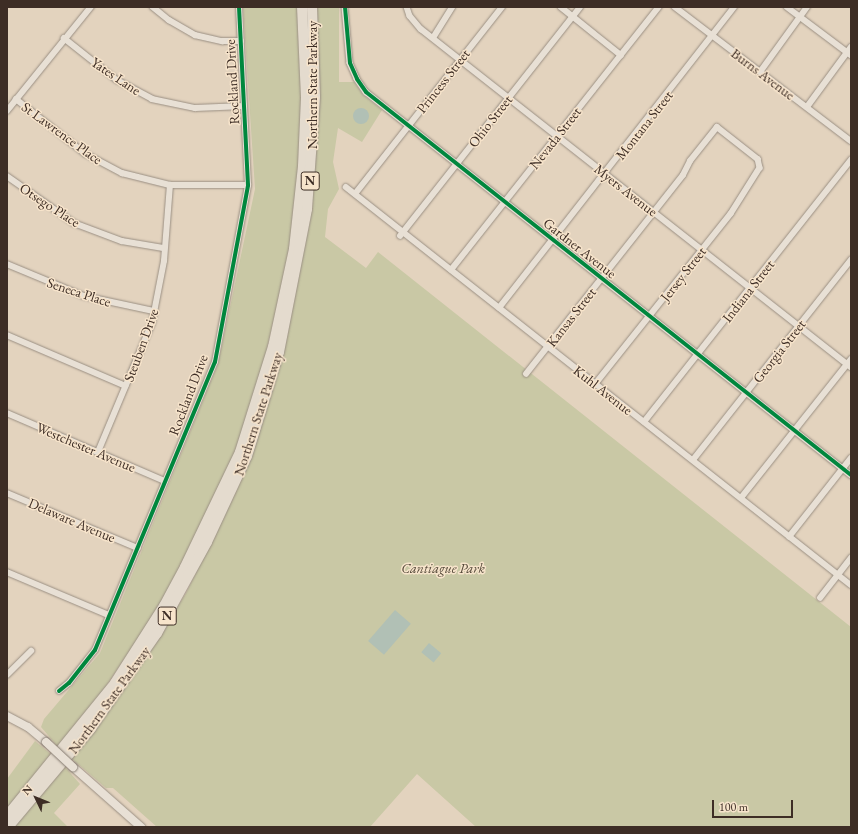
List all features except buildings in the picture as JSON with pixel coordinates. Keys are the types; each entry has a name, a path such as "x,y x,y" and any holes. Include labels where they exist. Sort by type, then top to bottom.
{"highway":[{"name":"Northern State Parkway","path":"276,349 294,249 303,166 306,98 302,7"},
{"name":"Northern State Parkway","path":"8,827 91,728 157,633 207,542 238,477 276,349 307,208 313,146 315,97 312,7"},
{"name":"Northern State Parkway","path":"7,816 112,687 164,606 227,482 269,372"}],"main road":[{"path":"7,716 28,727 141,827"}],"street":[{"path":"7,111 64,38 91,7"},
{"path":"153,7 169,20 195,35 222,41 241,41"},
{"name":"Rockland Drive","path":"59,691 69,683 95,650 215,362 248,184 239,7"},
{"name":"Gardner Avenue","path":"345,7 348,50 357,80 366,92 851,476"},
{"name":"Myers Avenue","path":"408,7 415,23 460,60 849,366"},
{"path":"433,38 452,7"},
{"name":"Princess Street","path":"355,194 502,7"},
{"path":"561,7 621,55"},
{"name":"Ohio Street","path":"401,234 580,7"},
{"name":"Nevada Street","path":"451,270 659,7"},
{"name":"Burns Avenue","path":"675,7 851,141"},
{"name":"Montana Street","path":"499,308 713,36 734,7"},
{"path":"787,7 850,52 807,107"},
{"path":"760,72 807,7"},
{"name":"Yates Lane","path":"64,38 117,80 152,99 195,108 244,106"},
{"name":"St Lawrence Place","path":"16,99 102,163 140,179 170,186 248,184"},
{"name":"Jersey Street","path":"596,384 731,214 758,173 760,165 758,159 717,127"},
{"name":"Kansas Street","path":"526,374 654,212 717,127"},
{"name":"Indiana Street","path":"644,422 851,160"},
{"name":"Otsego Place","path":"7,176 74,223 122,241 164,248"},
{"name":"Steuben Drive","path":"98,452 126,386 154,311 164,248 170,186"},
{"name":"Kuhl Avenue","path":"346,187 401,234 451,270 851,585"},
{"name":"Georgia Street","path":"693,460 851,260"},
{"name":"Seneca Place","path":"7,264 84,296 154,311"},
{"path":"7,335 126,386"},
{"path":"741,498 794,431 849,366 851,359"},
{"name":"Westchester Avenue","path":"7,413 166,481"},
{"path":"789,537 851,458"},
{"name":"Delaware Avenue","path":"7,493 138,548"},
{"path":"820,598 851,558"},
{"path":"7,572 109,615"},
{"path":"7,675 31,651"}],"green space":[{"name":"Cantiague Park","path":"243,7 299,7 303,63 301,148 288,258 267,348 282,359 315,7 339,7 339,82 354,82 363,95 382,110 362,142 338,128 333,162 339,189 328,209 325,237 366,268 378,252 851,627 851,827 476,827 417,774 370,827 157,827 113,788 106,788 71,758 152,648 186,593 226,512 250,455 276,379 262,368 239,442 204,523 163,601 92,707 59,748 41,727 44,719 100,653 218,364 255,189"},
{"path":"35,741 53,756 7,811 7,779"},
{"path":"64,766 80,784 54,813 68,827 13,827"}],"shaded area":[{"path":"361,108 367,110 369,116 367,122 361,124 355,122 353,116 355,110"},
{"path":"395,610 411,624 384,655 368,641"},
{"path":"429,643 441,653 434,662 421,652"}],"cycle path":[{"path":"59,691 69,683 95,650 215,362 248,185 239,7"},
{"path":"345,7 350,63 357,79 366,92 851,475"}]}
